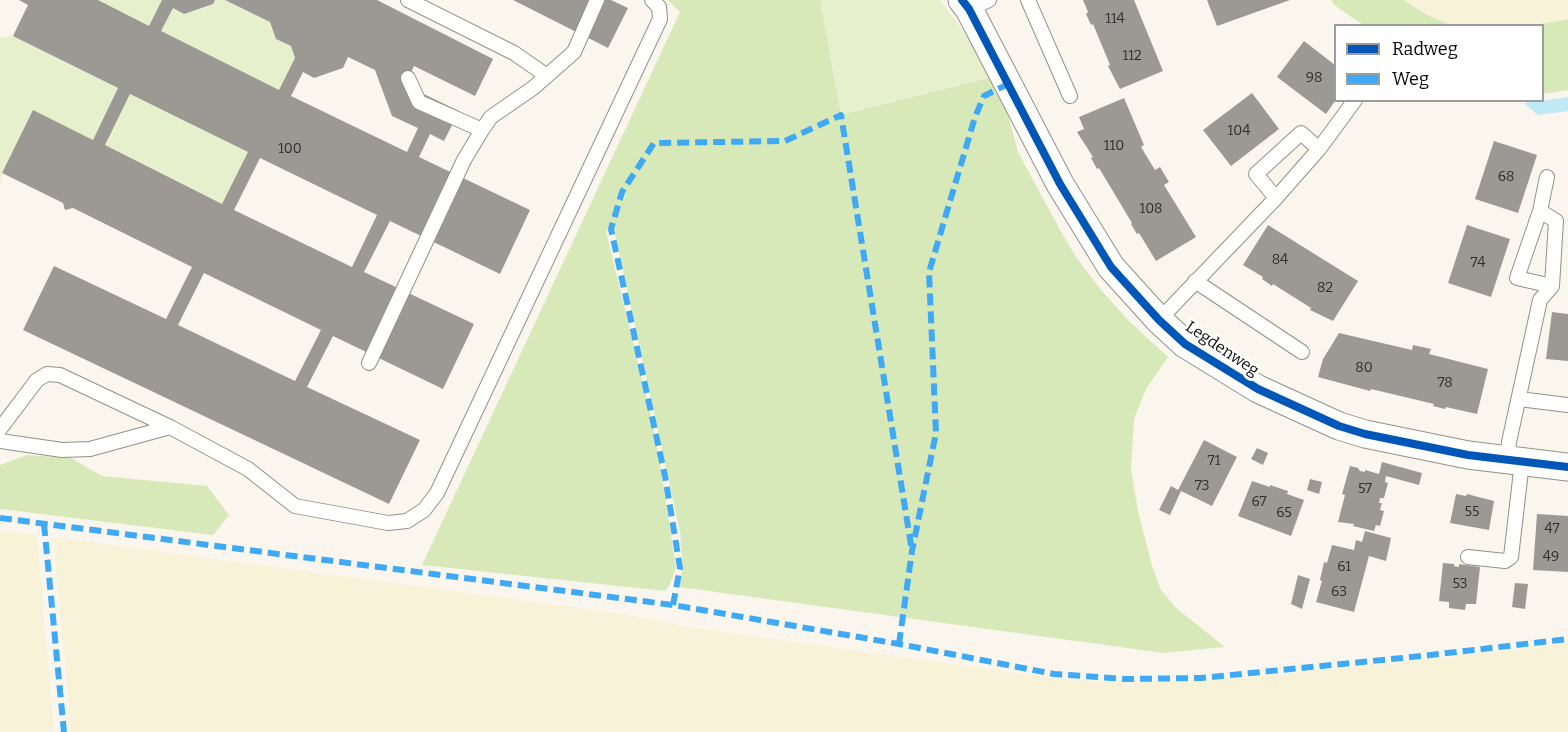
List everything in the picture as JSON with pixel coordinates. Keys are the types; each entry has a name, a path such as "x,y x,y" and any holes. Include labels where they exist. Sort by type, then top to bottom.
{"street":[{"name":"Legdenweg","path":"973,3 1060,184 1111,267 1159,320 1185,344 1258,389 1340,426 1365,434 1468,455 1568,467"}],"lane":[{"path":"408,0 514,53 547,76"},
{"path":"369,363 465,160 482,130 492,117 533,88 574,52 597,0"},
{"path":"0,429 37,380 47,375 60,375 170,427 248,469 295,506 388,523 407,521 424,510 437,493 660,19 659,7 652,0"},
{"path":"1028,0 1070,96"},
{"path":"408,78 419,102 482,130"},
{"name":"Legdenweg","path":"1159,320 1276,198 1319,149 1354,102"},
{"path":"1276,198 1256,174 1300,133 1319,149"},
{"path":"1548,177 1540,211 1517,278 1552,286"},
{"path":"1468,557 1505,561 1511,557 1515,461 1509,442 1540,300 1552,286 1556,221 1540,211"},
{"path":"1195,282 1302,352"},
{"path":"1520,399 1568,405"},
{"path":"0,441 62,450 90,449 170,427"}],"shaded area":[{"path":"1404,0 1568,0 1568,19 1540,24 1449,24 1425,14"},
{"path":"0,531 37,535 54,732 0,732"},
{"path":"53,537 616,613 689,627 1053,678 1125,683 1243,678 1568,643 1568,732 71,732"}],"green space":[{"path":"98,0 162,0 149,26"},
{"path":"215,0 225,0 270,22 276,39 291,46 295,58 279,90 161,31 173,8 184,14 213,4"},
{"path":"668,0 820,0 841,115 989,78 1008,115 1018,152 1078,260 1129,321 1168,357 1146,389 1134,419 1131,469 1138,511 1152,566 1161,590 1176,608 1225,647 1164,653 679,587 683,568 680,532 614,229 606,231 651,416 661,470 676,568 670,584 665,591 422,565 680,12"},
{"path":"820,0 940,0 971,42 989,78 841,115"},
{"path":"1332,0 1404,0 1425,14 1449,24 1362,24 1333,4"},
{"path":"1568,19 1568,90 1544,94 1544,24 1540,24"},
{"path":"13,36 118,88 93,140 33,111 2,173 0,184 0,38"},
{"path":"130,94 248,152 222,204 105,145"},
{"path":"27,455 71,458 102,476 207,486 229,515 213,535 0,509 0,465"}],"water":[{"path":"1568,97 1568,111 1538,115 1524,103"}],"building":[{"path":"19,0 98,0 149,26 162,0 215,0 213,4 184,14 173,8 161,31 279,90 295,58 291,46 276,39 270,22 225,0 377,0 493,59 475,96 414,66 405,85 459,111 444,141 430,134 419,157 530,210 500,274 390,221 364,272 474,324 443,389 333,336 307,387 420,440 389,504 23,330 54,266 166,319 192,267 73,208 65,210 63,203 2,173 33,110 93,140 118,88 13,36 28,5","holes":["348,57 375,70 392,116 418,128 407,152 291,96 303,72 314,78 343,68","130,94 248,152 222,204 105,145","260,158 377,215 352,267 234,210","204,273 321,330 295,381 178,325"]},
{"path":"513,0 611,0 628,8 608,48"},
{"path":"1083,0 1134,0 1163,71 1120,89 1108,66 1110,65 1093,24 1091,25 1086,14 1088,12"},
{"path":"1207,0 1290,0 1217,26"},
{"path":"1304,41 1334,64 1334,102 1326,114 1277,77"},
{"path":"1252,93 1279,129 1231,166 1203,130"},
{"path":"1124,98 1144,145 1141,147 1155,170 1160,167 1169,182 1164,185 1196,237 1156,261 1139,233 1137,234 1099,168 1097,169 1091,158 1093,157 1077,132 1084,129 1079,117"},
{"path":"1494,141 1537,155 1518,213 1475,199"},
{"path":"1268,225 1358,281 1333,321 1310,310 1311,308 1273,284 1272,286 1262,279 1263,277 1243,265"},
{"path":"1467,225 1510,239 1491,297 1448,283"},
{"path":"1552,312 1568,314 1568,361 1546,359"},
{"path":"1339,333 1412,350 1413,345 1431,349 1429,354 1488,369 1477,414 1446,407 1445,409 1433,406 1434,404 1371,389 1370,391 1318,377 1323,359"},
{"path":"1204,440 1237,457 1212,506 1181,491 1170,515 1159,510 1171,486 1178,490"},
{"path":"1257,448 1268,453 1263,465 1251,459"},
{"path":"1382,462 1422,473 1419,485 1386,476 1385,482 1388,483 1384,498 1380,498 1379,503 1382,503 1380,510 1384,511 1380,526 1376,525 1374,531 1353,526 1354,524 1338,522 1345,495 1342,494 1350,466 1360,471 1379,474"},
{"path":"1310,479 1322,482 1319,494 1307,490"},
{"path":"1252,481 1288,491 1287,494 1304,500 1291,536 1238,516"},
{"path":"1456,494 1466,496 1467,494 1494,501 1489,530 1450,523"},
{"path":"1537,514 1568,516 1568,572 1533,570"},
{"path":"1365,531 1391,538 1386,561 1369,556 1354,612 1316,602 1324,562 1327,563 1332,545 1354,550 1356,540 1362,542"},
{"path":"1443,563 1459,567 1459,564 1480,567 1476,604 1466,604 1465,610 1449,608 1449,602 1439,601"},
{"path":"1298,575 1310,579 1302,609 1291,604"},
{"path":"1515,583 1528,584 1525,609 1512,607"}],"marked path":[{"path":"899,644 912,551 936,433 929,272 975,117 984,96 1008,84"},
{"path":"673,605 680,568 665,476 611,229 622,192 654,143 785,141 841,115 912,551"},
{"path":"0,518 673,605 899,644 1054,674 1125,679 1201,678 1568,639"},
{"path":"44,524 64,732"}],"cycle path":[{"path":"962,0 969,9 1060,184 1111,267 1159,320 1185,344 1258,389 1339,426 1365,434 1468,455 1568,467"}]}
